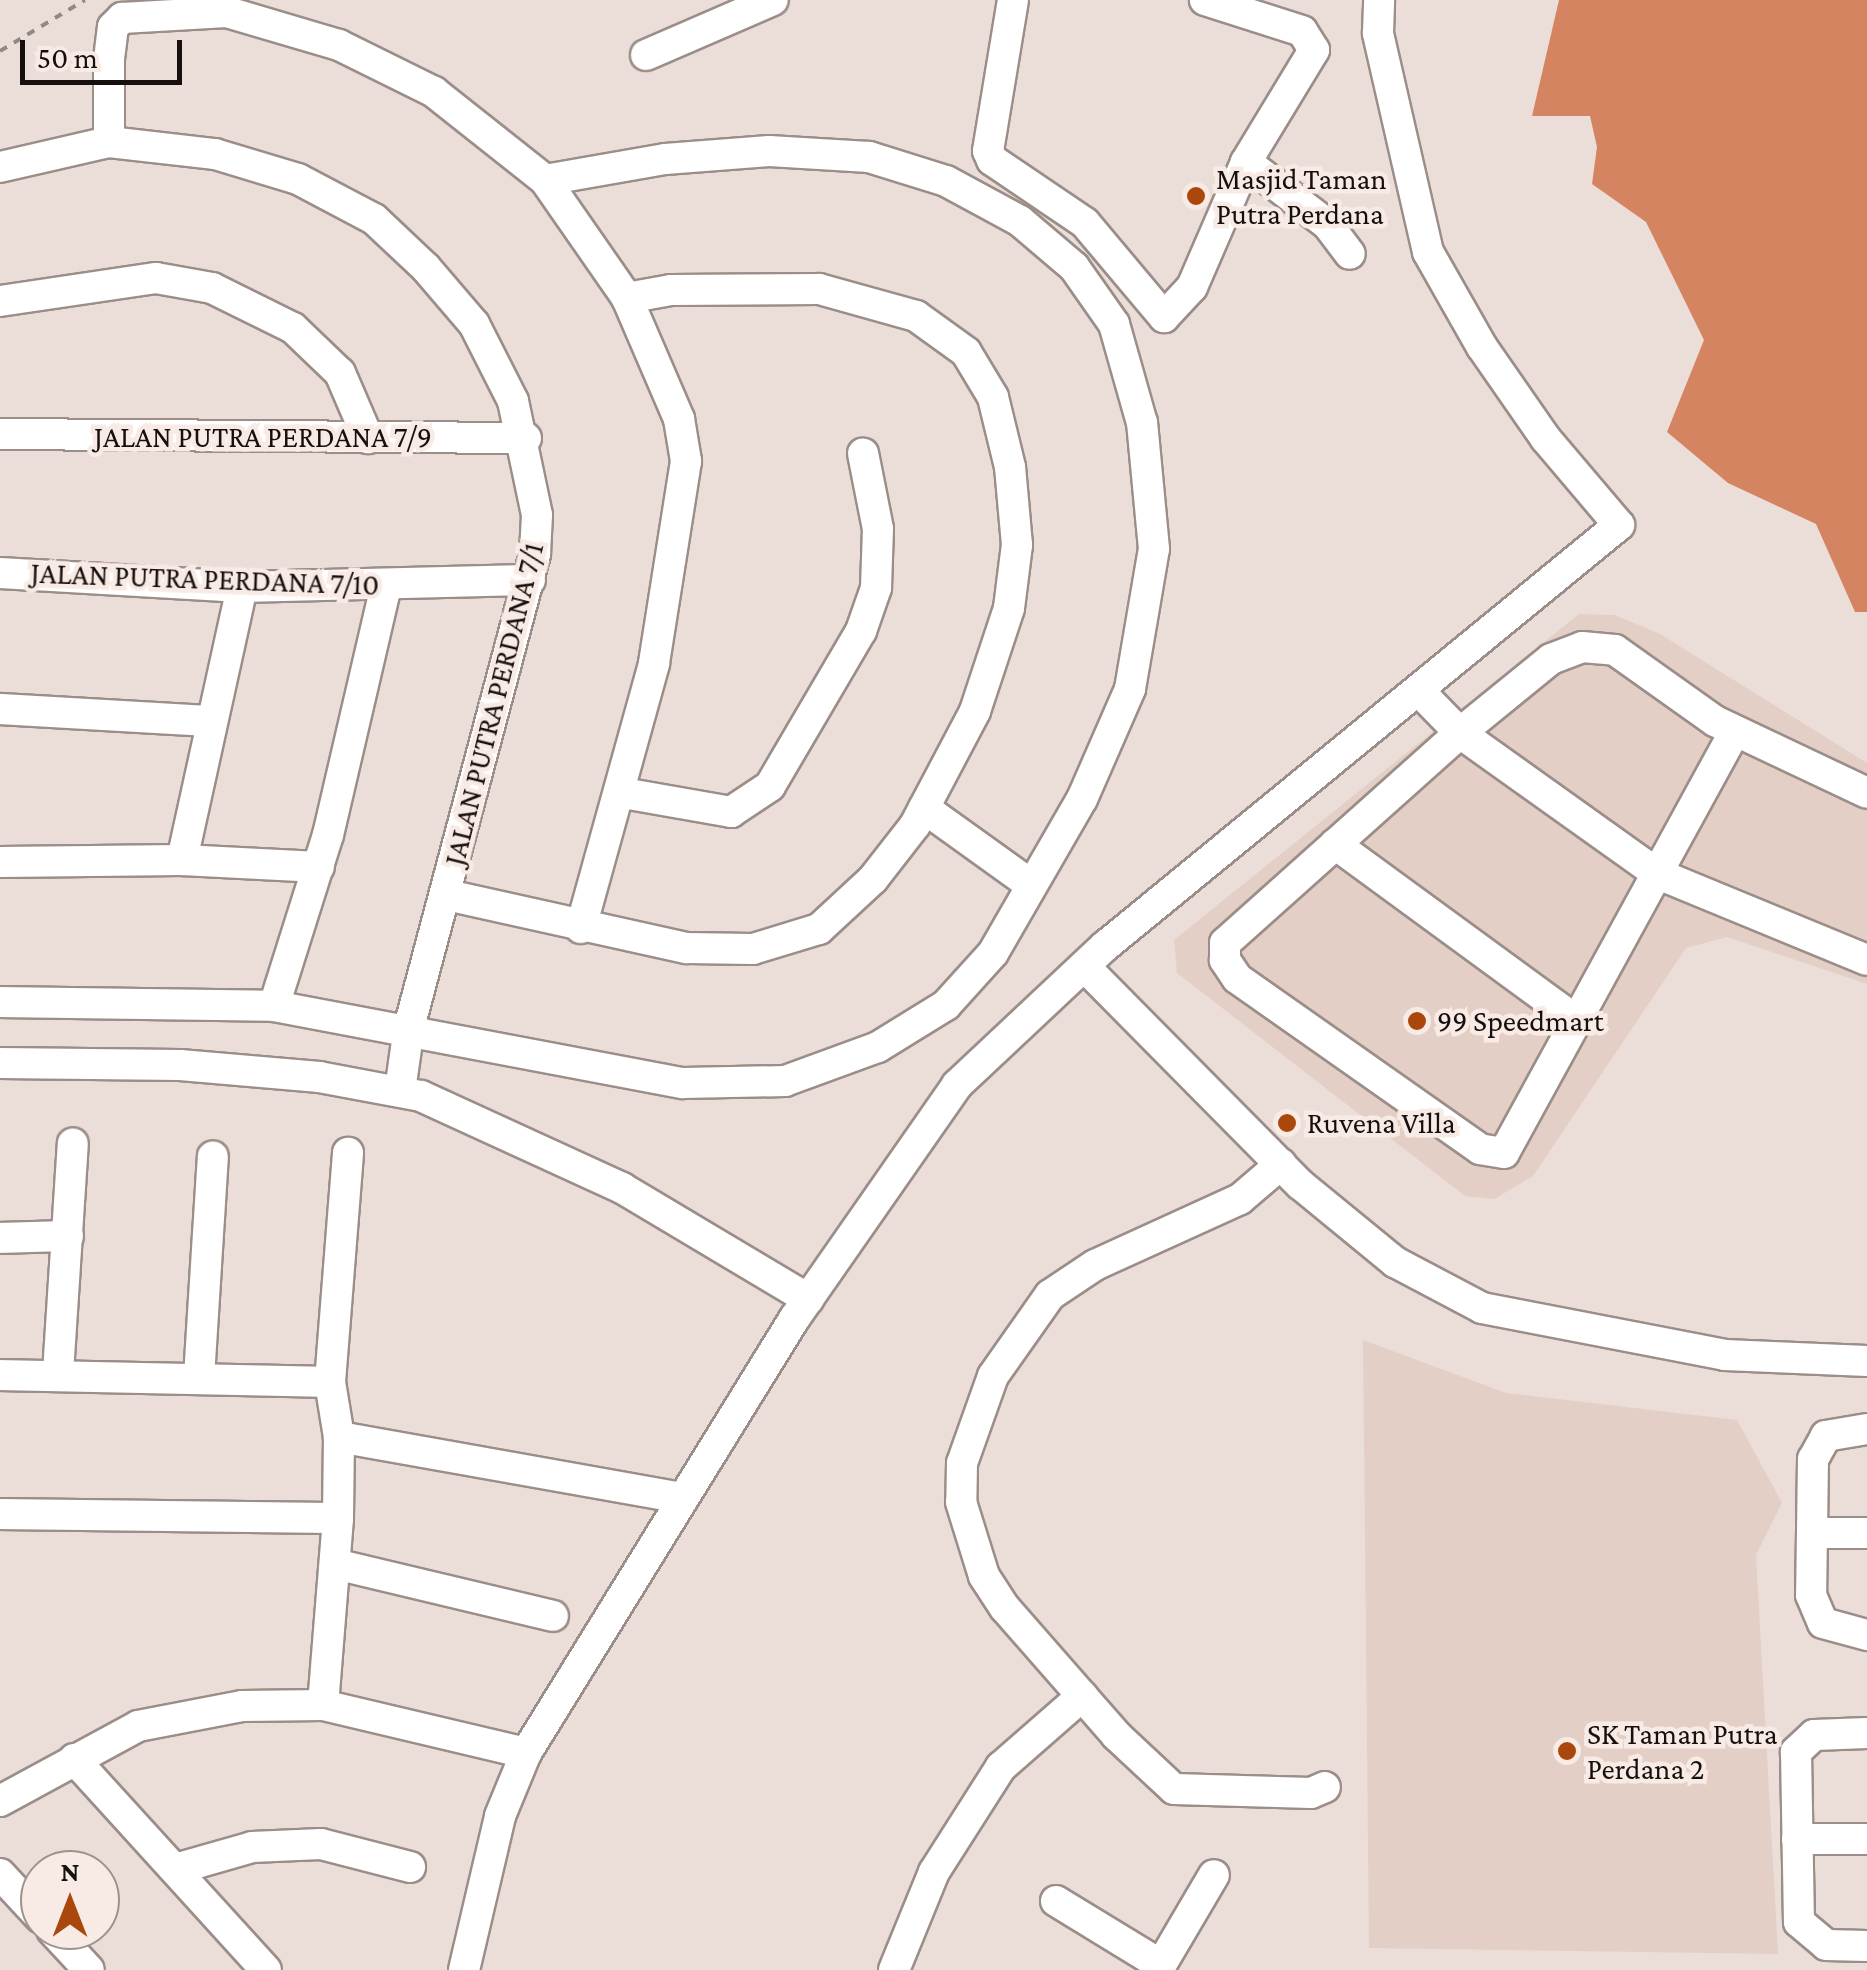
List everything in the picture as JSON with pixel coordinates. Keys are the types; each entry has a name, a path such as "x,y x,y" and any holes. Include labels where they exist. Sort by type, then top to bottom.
{"street":[{"path":"646,55 773,0"},
{"path":"1013,0 988,151 992,160 1085,223 1164,317 1192,286 1246,162 1314,50 1302,31 1205,0"},
{"path":"464,1970 500,1816 526,1753 808,1299 957,1085 1084,966 1619,524 1546,439 1482,347 1428,252 1382,52 1379,0"},
{"path":"109,142 114,27 138,12 226,12 339,45 434,92 544,180 626,298 679,419 686,461 654,664 623,793 581,928"},
{"name":"JALAN PUTRA PERDANA 7/1","path":"0,167 109,142 232,159 298,178 374,218 474,324 526,438 537,515 530,580 409,1027 400,1090"},
{"path":"0,1002 274,1006 409,1027 683,1083 785,1081 878,1047 946,1005 993,953 1082,799 1130,688 1154,549 1142,424 1114,324 1074,267 1020,221 946,181 869,157 769,151 665,159 544,180"},
{"path":"1246,162 1328,225 1350,254"},
{"path":"0,302 156,278 212,288 294,328 340,373 368,438"},
{"path":"447,895 581,928 686,948 753,949 819,929 873,880 924,808 976,711 1009,608 1017,544 1010,467 993,397 966,352 916,316 870,299 756,286 626,298"},
{"name":"JALAN PUTRA PERDANA 7/9","path":"0,434 526,438"},
{"path":"623,793 731,812 770,786 861,631 876,588 878,529 863,453"},
{"name":"JALAN PUTRA PERDANA 7/10","path":"0,573 242,587 530,580"},
{"path":"274,1006 319,867 386,586"},
{"path":"182,860 242,587"},
{"path":"1735,731 1504,1153 1480,1149 1236,978 1226,960 1225,943 1460,733 1551,659 1582,647 1614,650 1735,731 1867,794"},
{"path":"1419,691 1460,733 1656,873 1867,960"},
{"path":"0,709 211,721"},
{"path":"924,808 1031,885"},
{"path":"1336,844 1577,1021"},
{"path":"0,862 182,860 319,867"},
{"path":"1084,966 1281,1164 1395,1262 1482,1308 1724,1356 1867,1361"},
{"path":"0,1062 180,1064 400,1090 530,1140 808,1299"},
{"path":"58,1373 73,1143"},
{"path":"322,1705 338,1518 340,1436 330,1382 348,1153"},
{"path":"198,1376 212,1156"},
{"path":"1281,1164 1240,1199 1096,1265 1050,1295 988,1390 962,1463 969,1534 984,1576 1005,1608 1082,1696 1174,1788 1311,1793 1325,1787"},
{"path":"0,1238 68,1236"},
{"path":"0,1376 58,1373 330,1382"},
{"path":"1858,1635 1823,1623 1811,1595 1812,1459 1826,1436 1859,1429"},
{"path":"340,1436 682,1498"},
{"path":"0,1514 338,1518"},
{"path":"1812,1534 1867,1533"},
{"path":"335,1564 553,1616"},
{"path":"894,1970 934,1872 1000,1767 1082,1696"},
{"path":"0,1800 138,1726 242,1706 322,1705 526,1753"},
{"path":"1867,1734 1814,1734 1796,1752 1799,1922 1826,1946 1867,1946"},
{"path":"74,1759 179,1868 266,1970"},
{"path":"1797,1838 1867,1839"},
{"path":"179,1868 252,1847 321,1844 410,1867"},
{"path":"0,1874 20,1896"},
{"path":"1056,1902 1160,1967 1214,1875"},
{"path":"70,1950 88,1970"}],"path":[{"path":"0,51 85,0"}],"shaded area":[{"path":"1559,0 1867,0 1867,612 1855,612 1816,524 1728,483 1667,432 1704,340 1646,222 1592,184 1597,147 1590,116 1532,116"},
{"path":"1579,614 1615,615 1660,634 1867,763 1867,984 1727,937 1686,948 1533,1176 1494,1199 1465,1196 1177,973 1174,940"},
{"name":"SK Taman Putra Perdana 2","path":"1363,1340 1506,1393 1737,1420 1782,1503 1756,1555 1778,1954 1369,1948"}],"place":[{"name":"Masjid Taman Putra Perdana","path":"1196,196"},
{"name":"99 Speedmart","path":"1417,1021"},
{"name":"Ruvena Villa","path":"1287,1123"},
{"name":"SK Taman Putra Perdana 2","path":"1567,1751"}]}
